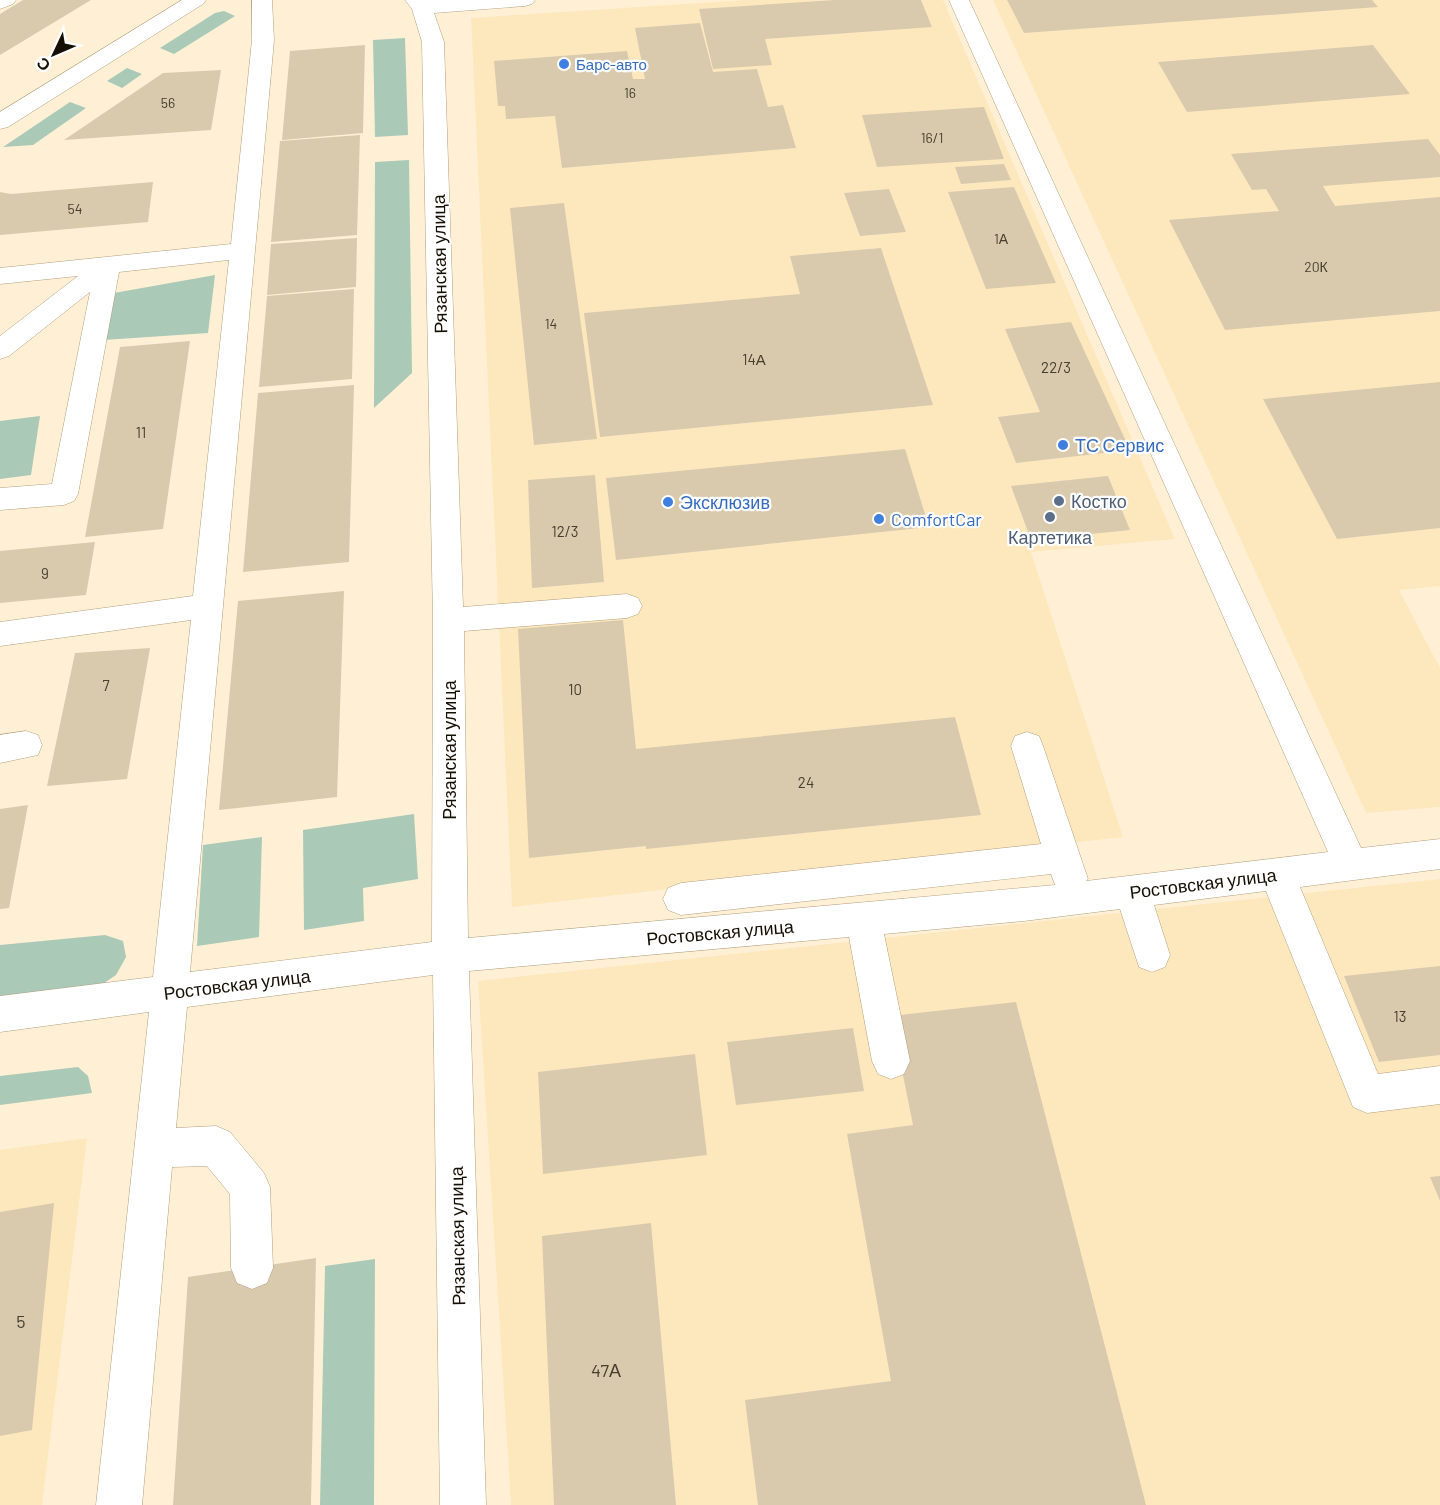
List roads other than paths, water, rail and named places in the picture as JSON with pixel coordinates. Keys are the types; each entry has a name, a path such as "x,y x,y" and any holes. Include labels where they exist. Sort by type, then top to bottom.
{"street":[{"path":"0,3 6,0"},
{"path":"0,122 196,0"},
{"path":"119,1505 263,40 262,0"},
{"path":"419,4 525,0"},
{"path":"959,0 1351,865"},
{"name":"Рязанская улица","path":"419,4 433,42 448,620 451,956 463,1505"},
{"path":"0,276 242,251"},
{"path":"0,350 108,265"},
{"path":"0,499 64,494 108,265"},
{"path":"0,634 207,606"},
{"path":"448,620 627,606"},
{"path":"1027,746 1077,898"},
{"name":"Ростовская улица","path":"0,1014 451,956 1077,898 1440,854"},
{"path":"681,899 1063,857"},
{"path":"1277,874 1367,1094 1440,1085"},
{"path":"1132,892 1152,955"},
{"path":"863,919 891,1061"},
{"path":"154,1148 216,1146 250,1187 252,1268"}],"place":[{"name":"Барс-авто","path":"564,64"},
{"name":"ТС Сервис","path":"1063,445"},
{"name":"Костко","path":"1059,501"},
{"name":"Эксклюзив","path":"668,502"},
{"name":"Картетика","path":"1050,517"},
{"name":"ComfortCar","path":"879,519"}]}
